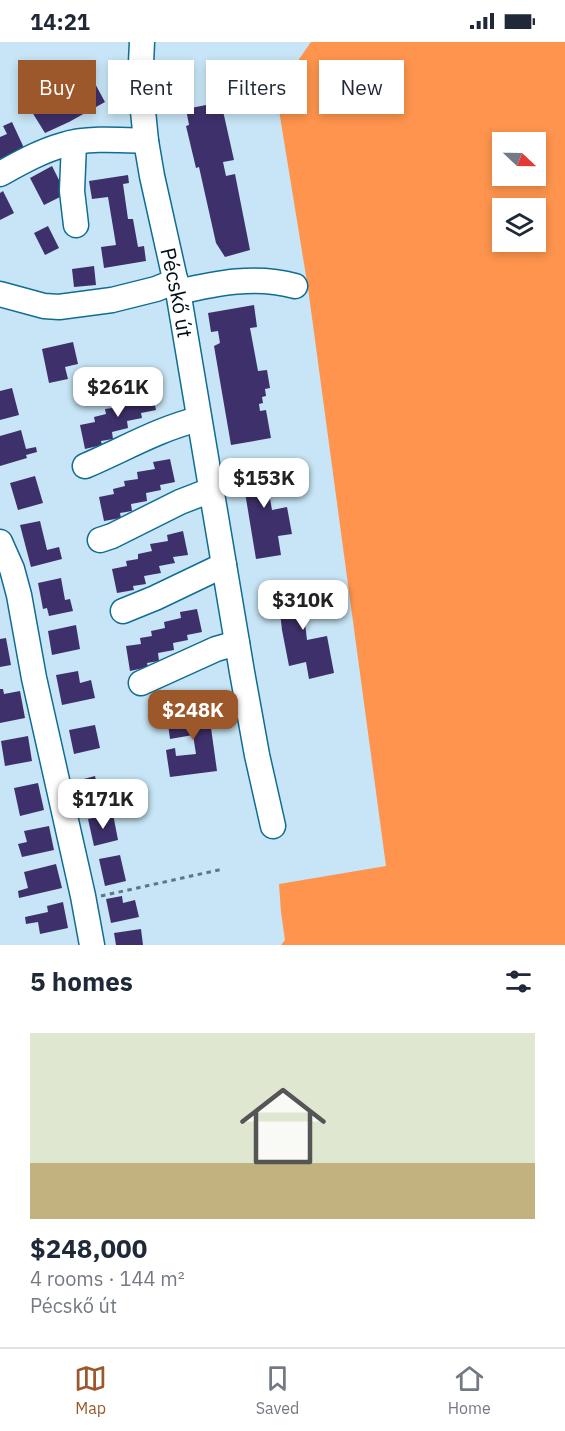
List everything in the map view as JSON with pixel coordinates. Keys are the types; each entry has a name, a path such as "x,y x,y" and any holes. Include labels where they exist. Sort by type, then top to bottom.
{"street":[{"name":"Pécskő út","path":"142,42 141,63 146,141 177,286 237,643 257,755 273,826"},
{"path":"0,174 34,156 65,144 116,139 146,141"},
{"path":"74,143 72,191 76,225"},
{"path":"0,294 44,306 59,307 177,286 252,280 295,286"},
{"path":"85,466 161,431 199,419"},
{"path":"100,540 211,490"},
{"path":"0,542 12,569 19,595 38,699 92,945"},
{"path":"123,611 224,565"},
{"path":"141,683 216,649 237,643"}],"path":[{"path":"83,900 223,868"}],"shaded area":[{"path":"311,42 565,42 565,945 281,945 285,940 279,884 386,866 308,288 280,114 307,114 307,60 298,60"}],"building":[{"path":"96,85 105,102 96,107"},
{"path":"206,105 206,114 224,114 234,160 223,162 226,176 235,174 250,250 225,257 216,243 199,167 196,168 186,126 189,125 187,114 194,114 194,107"},
{"path":"33,114 83,114 69,122 45,133"},
{"path":"12,122 24,148 0,159 0,137 7,134 3,126"},
{"path":"52,166 66,194 44,205 30,178"},
{"path":"128,175 129,183 123,184 128,219 133,219 138,247 144,246 146,261 104,268 101,247 116,245 108,197 92,199 89,181"},
{"path":"3,191 14,213 0,220 0,193"},
{"path":"48,226 59,248 45,255 34,233"},
{"path":"94,266 96,285 74,287 72,269"},
{"path":"254,305 257,327 250,328 258,371 267,370 270,388 265,389 266,396 262,397 263,403 259,404 260,411 266,410 271,438 231,445 214,346 220,343 218,331 211,332 208,313"},
{"path":"73,342 78,364 65,367 68,379 49,383 42,349"},
{"path":"151,387 156,410 141,413 142,418 127,421 128,428 112,432 113,439 101,441 102,445 85,449 80,425 95,422 94,417 106,414 105,409 119,407 118,400 136,397 134,390"},
{"path":"12,388 19,415 0,420 0,391"},
{"path":"21,430 26,449 36,447 37,452 26,455 27,458 0,466 0,436"},
{"path":"262,458 265,476 282,473 284,490 269,493 272,510 287,507 292,534 278,536 281,555 256,559 240,462"},
{"path":"170,459 175,482 160,485 161,490 146,493 147,501 131,504 132,511 120,513 121,518 104,521 99,497 114,494 113,489 125,486 124,481 138,479 137,472 155,469 153,462"},
{"path":"35,476 43,503 18,510 10,483"},
{"path":"40,521 47,550 59,547 62,559 31,567 20,525"},
{"path":"183,531 188,555 173,557 175,563 159,566 161,573 144,576 146,584 133,586 134,590 117,593 112,569 127,566 126,561 138,559 138,554 152,551 150,544 168,541 167,535"},
{"path":"61,578 65,600 70,599 73,611 49,616 47,608 43,609 38,583"},
{"path":"300,581 302,595 318,593 320,613 304,615 307,640 327,636 334,673 309,679 306,662 289,666 277,584"},
{"path":"197,609 202,632 187,635 188,640 173,643 174,650 158,653 159,661 147,663 148,667 130,671 126,646 141,644 140,638 152,636 151,631 165,628 164,622 181,618 180,612"},
{"path":"76,625 80,649 52,655 48,631"},
{"path":"6,638 11,665 0,667 0,639"},
{"path":"78,671 80,683 91,680 95,698 62,705 56,675"},
{"path":"0,689 3,689 4,694 20,691 25,718 0,723"},
{"path":"207,699 217,771 170,777 166,750 175,748 176,756 196,754 193,735 170,739 167,716 189,713 188,702"},
{"path":"95,725 100,748 74,754 69,730"},
{"path":"28,736 32,761 5,766 1,741"},
{"path":"95,776 98,789 115,785 118,795 85,803 80,780"},
{"path":"38,783 44,810 20,816 14,788"},
{"path":"113,814 118,840 94,846 88,819"},
{"path":"49,826 54,850 22,857 18,844 27,842 24,831"},
{"path":"120,855 126,881 105,886 99,859"},
{"path":"56,864 62,888 19,898 18,891 28,888 24,872"},
{"path":"122,896 123,903 135,900 139,917 111,923 106,899"},
{"path":"63,902 68,928 40,934 38,922 26,924 25,917 48,912 47,906"},
{"path":"141,929 143,945 116,945 114,933"}]}
